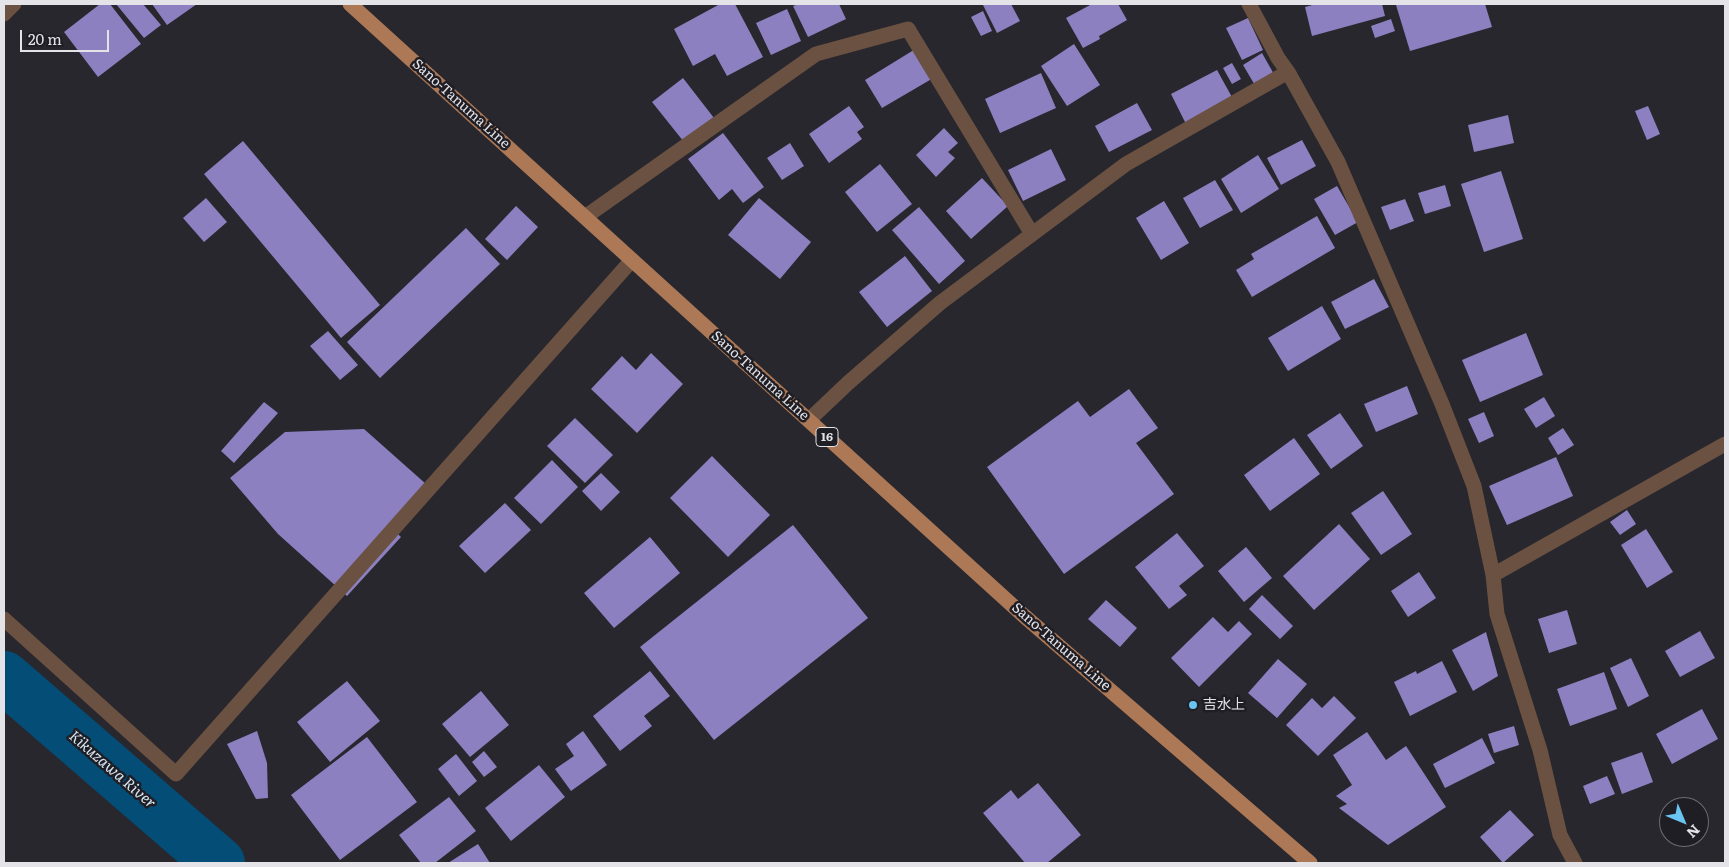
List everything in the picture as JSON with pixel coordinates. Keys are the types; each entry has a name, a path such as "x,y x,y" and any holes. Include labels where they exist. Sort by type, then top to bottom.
{"main road":[{"name":"Sano-Tanuma Line","path":"350,4 1023,615 1310,863"}],"street":[{"path":"4,14 14,4"},
{"path":"1249,4 1338,162 1442,404 1474,486 1492,575 1497,614 1540,750 1560,835 1575,863"},
{"path":"585,217 816,54 908,29 1032,234"},
{"path":"809,420 848,382 940,303 1126,164 1288,72"},
{"path":"4,619 176,774 632,260"},
{"path":"1492,575 1725,444"}],"building":[{"path":"100,4 110,4 141,44 98,77 64,32"},
{"path":"116,4 143,4 161,25 144,38"},
{"path":"152,4 197,4 167,25"},
{"path":"720,4 735,4 763,57 727,76 715,54 693,66 674,29"},
{"path":"799,4 839,4 846,19 808,37 793,6"},
{"path":"1011,4 1020,21 997,33 983,5"},
{"path":"1092,4 1118,4 1127,20 1099,36 1100,39 1083,48 1066,18"},
{"path":"1316,4 1382,4 1385,16 1312,36 1305,7"},
{"path":"1485,4 1492,27 1410,51 1396,5"},
{"path":"787,9 801,41 771,55 756,23"},
{"path":"983,11 992,31 981,36 971,17"},
{"path":"1248,18 1263,50 1242,60 1226,28"},
{"path":"1391,19 1395,31 1375,38 1371,26"},
{"path":"1074,44 1100,85 1067,106 1041,66"},
{"path":"917,48 935,77 882,108 865,80"},
{"path":"1262,53 1275,76 1256,87 1243,65"},
{"path":"1232,63 1241,79 1232,84 1223,68"},
{"path":"1217,70 1233,99 1186,124 1171,94"},
{"path":"1041,73 1056,108 1000,133 985,99"},
{"path":"683,78 714,118 684,142 652,102"},
{"path":"1137,103 1152,130 1109,152 1095,126"},
{"path":"849,106 864,127 857,132 862,139 829,163 809,134"},
{"path":"1648,106 1660,134 1647,140 1635,111"},
{"path":"1508,115 1514,143 1474,152 1468,125"},
{"path":"944,128 958,143 948,152 955,158 936,177 916,155"},
{"path":"723,133 764,187 743,203 732,189 719,200 688,159"},
{"path":"1302,140 1316,166 1281,185 1267,158"},
{"path":"243,141 380,305 341,338 204,174"},
{"path":"790,143 804,166 782,180 767,158"},
{"path":"1051,149 1066,180 1023,201 1008,170"},
{"path":"1258,155 1279,189 1241,213 1221,179"},
{"path":"880,164 912,204 877,232 845,192"},
{"path":"1501,171 1523,239 1484,252 1461,184"},
{"path":"982,178 1008,206 971,239 946,211"},
{"path":"1215,180 1233,210 1200,228 1183,198"},
{"path":"1445,185 1451,206 1425,214 1418,193"},
{"path":"1337,186 1358,222 1335,235 1314,199"},
{"path":"206,198 227,222 204,242 183,218"},
{"path":"759,198 811,242 780,279 728,235"},
{"path":"1405,199 1414,221 1390,230 1381,207"},
{"path":"1164,201 1189,243 1161,260 1136,218"},
{"path":"516,206 538,227 507,260 485,239"},
{"path":"919,207 965,261 939,284 892,230"},
{"path":"1317,216 1335,248 1252,297 1236,270 1254,259 1251,254"},
{"path":"466,228 500,264 380,378 347,342"},
{"path":"905,256 932,291 887,327 859,292"},
{"path":"1374,279 1389,307 1345,329 1331,302"},
{"path":"1322,306 1341,339 1288,371 1268,338"},
{"path":"328,331 358,365 340,380 310,346"},
{"path":"1526,333 1543,375 1480,402 1462,360"},
{"path":"651,353 683,384 637,433 591,389 622,356 636,370"},
{"path":"1407,386 1418,414 1376,432 1364,404"},
{"path":"1129,389 1158,428 1136,443 1174,494 1064,574 987,467 1078,401 1090,417"},
{"path":"1544,397 1555,416 1536,428 1524,409"},
{"path":"264,402 278,413 234,463 221,451"},
{"path":"1484,412 1494,436 1479,443 1468,419"},
{"path":"1340,413 1363,446 1331,469 1307,435"},
{"path":"575,418 613,455 585,483 547,446"},
{"path":"1563,428 1574,445 1558,455 1548,438"},
{"path":"364,429 426,484 389,526 401,537 347,596 278,534 230,478 285,432"},
{"path":"1294,438 1320,474 1270,511 1244,475"},
{"path":"712,456 770,515 728,557 670,498"},
{"path":"1556,457 1573,496 1507,525 1489,486"},
{"path":"552,460 578,487 541,524 514,498"},
{"path":"601,473 620,492 601,511 582,491"},
{"path":"1383,491 1412,534 1381,555 1351,513"},
{"path":"505,503 531,530 485,573 459,546"},
{"path":"1627,510 1636,524 1620,535 1610,522"},
{"path":"1339,524 1370,559 1314,610 1283,576"},
{"path":"793,525 868,618 714,740 640,647"},
{"path":"1646,529 1673,572 1647,588 1621,545"},
{"path":"1177,533 1204,566 1179,586 1187,595 1169,609 1135,567"},
{"path":"650,537 680,573 614,628 584,593"},
{"path":"1246,547 1272,578 1244,602 1218,571"},
{"path":"1419,572 1436,598 1408,617 1391,591"},
{"path":"1262,595 1293,626 1280,639 1249,609"},
{"path":"1106,600 1137,628 1120,647 1088,619"},
{"path":"1567,610 1577,644 1549,653 1538,619"},
{"path":"1213,617 1228,632 1239,621 1252,634 1199,687 1171,658"},
{"path":"1700,631 1715,658 1680,677 1665,651"},
{"path":"1486,632 1498,676 1473,691 1452,650"},
{"path":"1631,658 1649,696 1628,707 1610,668"},
{"path":"1278,659 1307,684 1277,718 1248,693"},
{"path":"1442,661 1457,692 1410,716 1394,682 1416,671 1417,674"},
{"path":"650,671 670,696 644,716 652,726 620,751 593,716"},
{"path":"1604,672 1617,709 1570,726 1557,689"},
{"path":"347,681 380,721 330,762 297,722"},
{"path":"481,691 509,725 470,757 442,724"},
{"path":"1334,696 1356,718 1318,756 1286,725 1312,698 1322,708"},
{"path":"1702,709 1718,739 1672,764 1656,734"},
{"path":"1514,726 1519,745 1494,753 1488,734"},
{"path":"257,731 267,763 268,798 256,799 227,744"},
{"path":"583,731 607,765 571,791 555,769 574,756 566,744"},
{"path":"1367,732 1386,760 1406,746 1446,807 1388,845 1339,808 1347,804 1336,796 1352,785 1333,755"},
{"path":"367,737 417,802 340,860 291,795"},
{"path":"1482,738 1495,763 1445,788 1433,764"},
{"path":"484,751 497,767 484,777 472,762"},
{"path":"1642,752 1653,782 1622,794 1611,763"},
{"path":"456,754 477,781 459,796 438,769"},
{"path":"539,765 565,797 511,841 485,808"},
{"path":"1607,776 1615,794 1590,804 1583,786"},
{"path":"1038,783 1081,835 1047,863 1025,863 983,813 1011,790 1018,799"},
{"path":"449,797 476,831 435,863 421,863 399,835"},
{"path":"1510,810 1534,835 1503,863 1480,837"},
{"path":"478,844 490,863 448,863"}],"waterway":[{"name":"Kikuzawa River","path":"4,677 219,863"}],"place":[{"name":"吉水上","path":"1193,705"}]}
